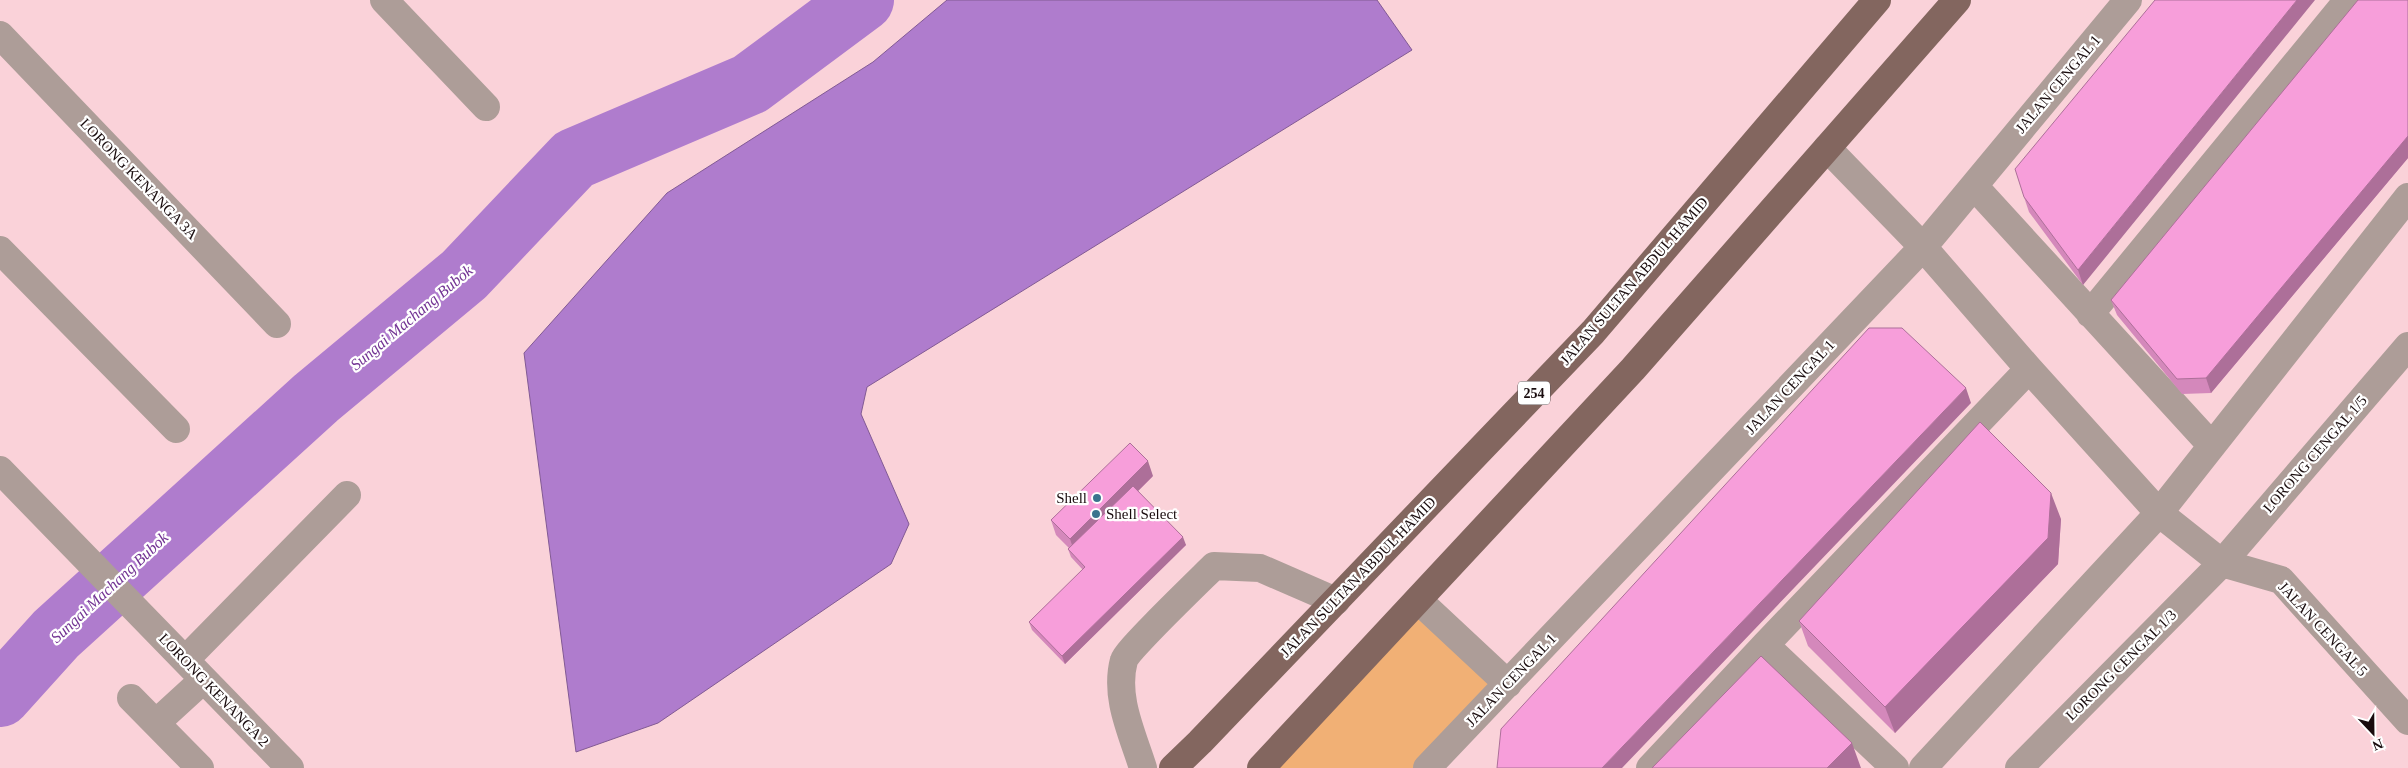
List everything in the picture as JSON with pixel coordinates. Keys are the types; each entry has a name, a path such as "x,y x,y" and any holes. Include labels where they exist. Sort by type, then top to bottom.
{"main road":[{"name":"JALAN SULTAN ABDUL HAMID","path":"1174,768 1593,332 1877,0"},
{"path":"1261,768 1634,369 1957,0"}],"street":[{"path":"384,0 486,107"},
{"name":"JALAN CENGAL 1","path":"1435,765 1508,684 1923,247 2128,0"},
{"path":"2090,314 2348,0"},
{"name":"LORONG KENANGA 3A","path":"0,34 277,324"},
{"path":"1827,148 1923,247 2029,370 2159,513 2222,563"},
{"path":"1974,186 2212,446"},
{"path":"1923,768 2159,513 2408,197"},
{"path":"0,250 176,428"},
{"name":"LORONG CENGAL 1/5","path":"2222,563 2408,346"},
{"path":"1650,768 1765,645 2029,370"},
{"name":"LORONG KENANGA 2","path":"0,470 78,548 290,768"},
{"path":"156,723 194,670 347,495"},
{"name":"JALAN CENGAL 5","path":"2222,563 2281,580 2408,722"},
{"name":"LORONG CENGAL 1/3","path":"2019,768 2222,563"},
{"path":"1143,768 1122,703 1120,682 1124,658 1214,566 1260,568 1336,601"},
{"path":"1418,600 1508,684"},
{"path":"1765,645 1895,768"},
{"path":"131,698 200,768"}],"shaded area":[{"path":"947,0 1377,0 1412,50 867,387 861,414 909,524 891,564 658,723 576,752 524,353 667,193 873,62"},
{"path":"1418,600 1508,684 1427,768 1261,768"}],"building":[{"path":"2155,0 2297,0 2078,270 2024,197 2015,169"},
{"path":"2358,0 2408,0 2408,136 2206,378 2177,379 2111,300"},
{"path":"1869,328 1902,328 1966,388 1602,768 1497,768 1501,729"},
{"path":"1980,422 2051,493 2048,538 1885,707 1799,621"},
{"path":"1130,443 1148,461 1070,539 1051,520"},
{"path":"1133,486 1183,537 1062,656 1029,622 1085,567 1068,549"},
{"path":"1761,656 1852,743 1827,768 1652,768"}],"waterway":[{"name":"Sungai Machang Bubok","path":"0,696 56,634 316,398 464,275 574,159 750,84 863,0"}],"place":[{"name":"Shell","path":"1097,498"},
{"name":"Shell Select","path":"1096,514"}]}
